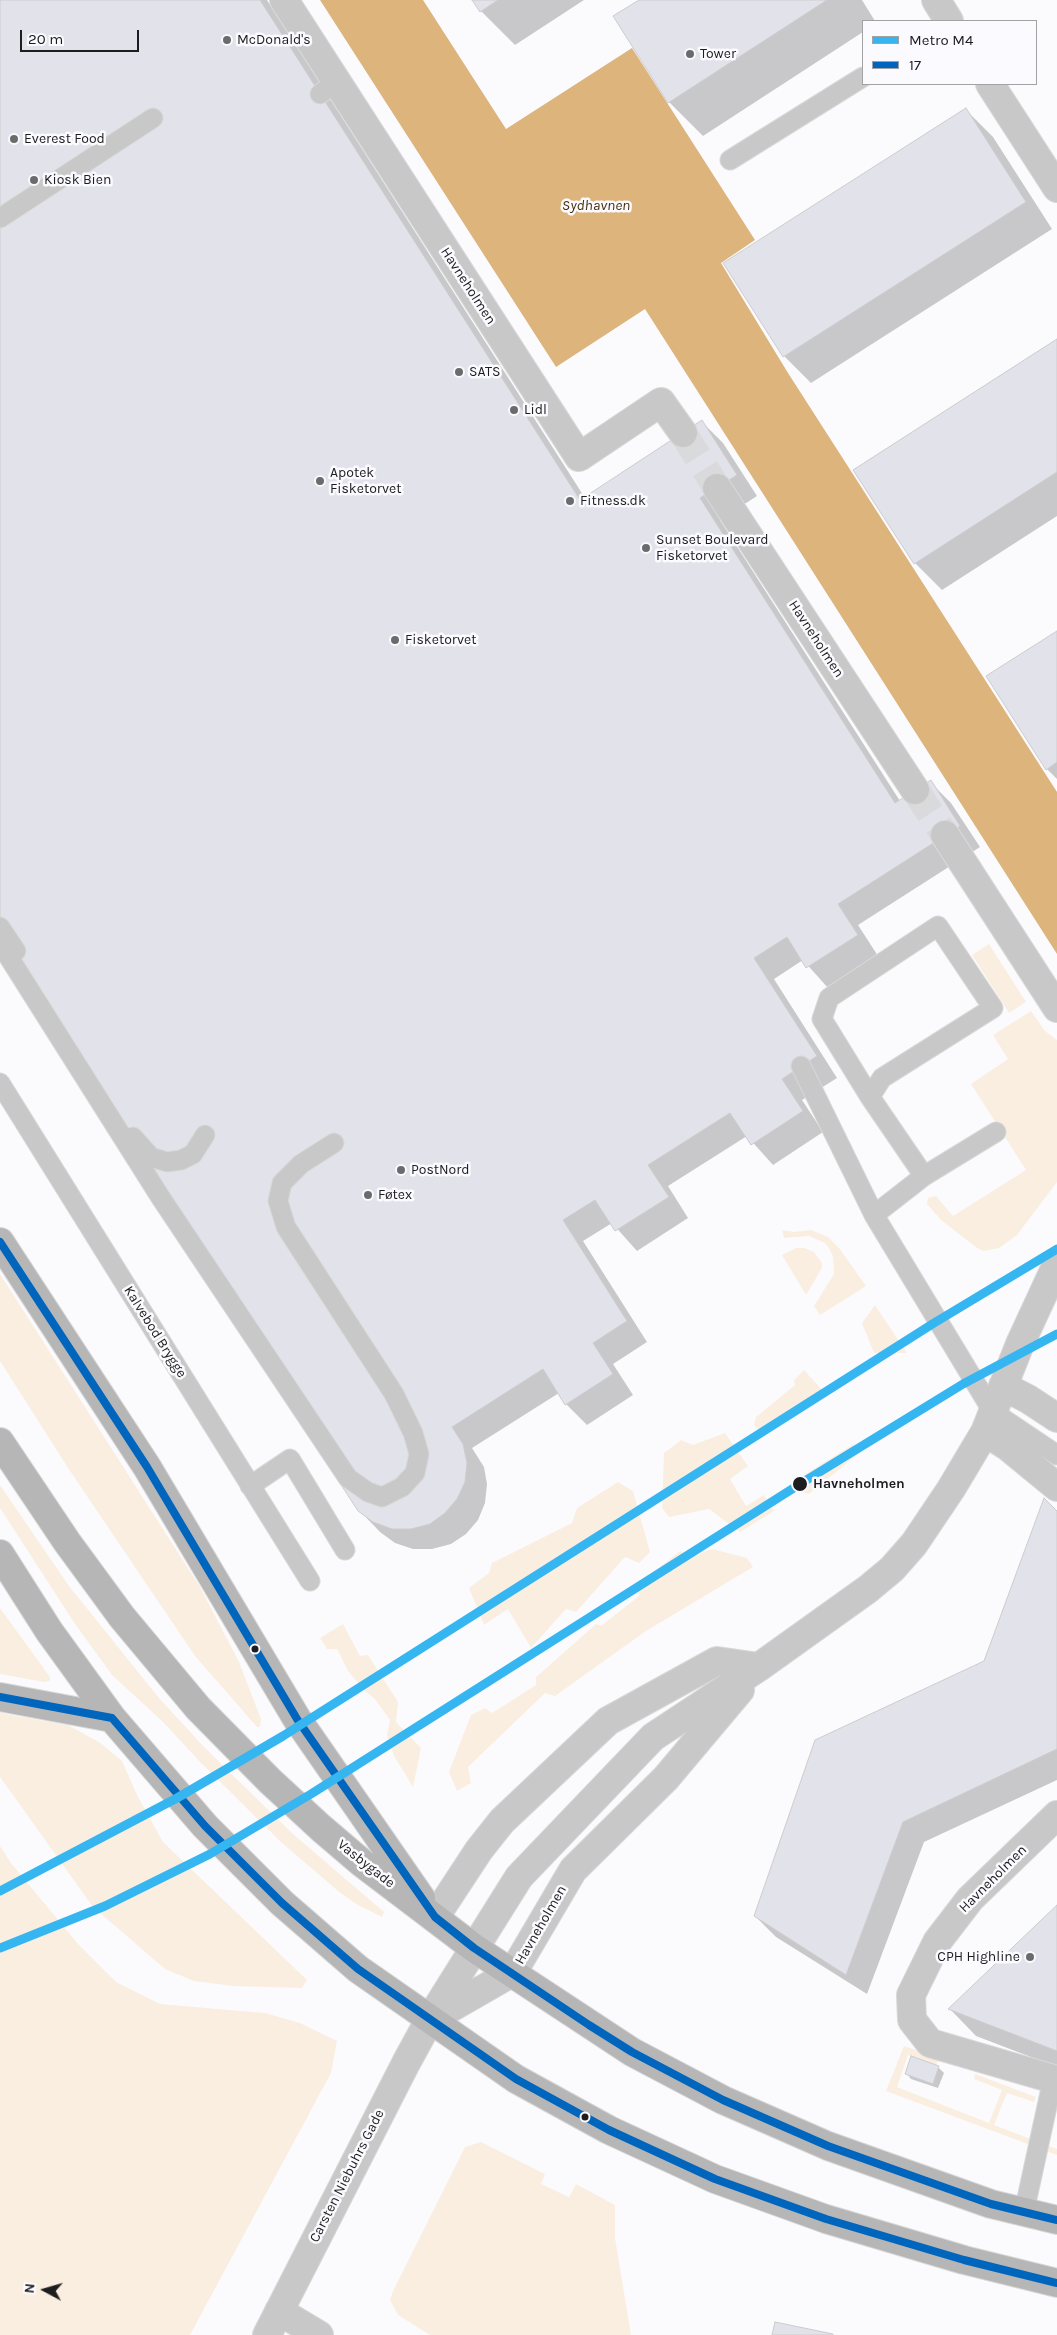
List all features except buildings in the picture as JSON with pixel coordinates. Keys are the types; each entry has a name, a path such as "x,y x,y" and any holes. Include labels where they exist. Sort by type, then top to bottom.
{"main road":[{"path":"0,1242 147,1467 297,1719 435,1917"},
{"name":"Vasbygade","path":"0,1442 67,1542 122,1617 169,1675 232,1744 321,1828 362,1863 474,1948 632,2052 723,2100 828,2146 991,2204 1057,2220"},
{"path":"0,1554 49,1631 112,1718 205,1826 282,1903 358,1969 516,2080 609,2130 715,2179 826,2220 964,2260 1057,2283"},
{"path":"0,1696 112,1718"}],"street":[{"name":"Havneholmen","path":"284,0 328,88 579,457 661,402 683,433"},
{"path":"936,0 949,20"},
{"path":"991,85 1057,188"},
{"name":"Havneholmen","path":"717,488 915,790"},
{"path":"945,835 1057,1008"},
{"name":"Havneholmen","path":"430,2019 519,1877 653,1738 759,1667 868,1589 892,1569 919,1536 951,1489 989,1422 1039,1301 1057,1264"},
{"path":"1003,1386 1028,1399 1057,1418"},
{"path":"989,1422 1007,1446 1057,1487"},
{"path":"435,1917 479,1850 502,1822 608,1722 717,1662 759,1667"},
{"name":"Havneholmen","path":"430,2019 513,1972 573,1870 666,1778 759,1667"},
{"name":"Havneholmen","path":"1055,2080 930,2043 912,2020 911,1995 937,1942 970,1899 1057,1815"},
{"name":"Carsten Niebuhrs Gade","path":"267,2335 389,2093 430,2019"},
{"path":"280,2311 319,2335"}],"lane":[{"path":"730,160 862,79"},
{"path":"0,218 153,118"},
{"path":"870,1097 882,1078 993,1008 938,926 829,998 822,1019 870,1097 924,1176"},
{"path":"0,927 138,1144 151,1157 167,1162 181,1160 193,1154 205,1135"},
{"path":"0,943 161,1198 348,1478 368,1492 382,1496 402,1487 415,1473 419,1454 413,1433 394,1394 286,1227 278,1201 282,1183 301,1164 334,1143"},
{"path":"801,1066 874,1215 989,1422 1057,1455"},
{"name":"Kalvebod Brygge","path":"0,1083 310,1581"},
{"path":"874,1215 924,1176 996,1132"},
{"path":"250,1486 290,1459 345,1550"},
{"path":"1024,2212 1055,2080"}],"shaded area":[{"path":"989,944 1026,1002 1009,1013 972,955"},
{"path":"1031,1011 1045,1031 1057,1040 1057,1182 1017,1235 999,1248 984,1251 977,1248 941,1220 927,1204 928,1198 936,1196 953,1216 1026,1170 971,1084 1008,1059 993,1035"},
{"path":"782,1230 794,1232 811,1230 828,1237 839,1248 866,1286 820,1315 814,1306 834,1274 833,1257 829,1248 825,1243 809,1236 784,1238"},
{"path":"796,1248 804,1248 814,1252 822,1263 822,1268 806,1295 782,1255"},
{"path":"0,1274 200,1587 239,1662 261,1719 260,1727 257,1727 195,1656 68,1468 0,1361"},
{"path":"875,1305 907,1353 874,1353 862,1323"},
{"path":"804,1370 823,1391 762,1433 754,1425 756,1417 795,1385 794,1380"},
{"path":"725,1433 748,1466 730,1479 746,1506 764,1495 774,1511 740,1532 709,1509 669,1517 662,1508 664,1453 681,1440 693,1445"},
{"path":"854,1444 858,1454 809,1494 798,1491 794,1481"},
{"path":"618,1482 633,1491 650,1552 639,1563 625,1557 576,1612 566,1609 531,1648 508,1609 484,1625 469,1588 489,1573 492,1563 572,1523 577,1508"},
{"path":"0,1485 69,1586 159,1698 205,1748 293,1834 384,1912 382,1917 356,1904 338,1891 282,1843 200,1762 163,1722 112,1675 75,1624 0,1508"},
{"path":"712,1549 747,1558 753,1567 646,1631 555,1696 545,1693 468,1767 471,1783 457,1791 449,1772 471,1715 485,1708 492,1713 536,1685 536,1677 596,1624 601,1626 639,1596 636,1586 680,1551 691,1557"},
{"path":"0,1608 50,1677 50,1681 44,1682 0,1674"},
{"path":"343,1624 360,1656 368,1655 398,1702 396,1722 421,1748 413,1787 394,1756 387,1735 390,1720 375,1699 366,1692 348,1671 337,1649 327,1649 320,1638"},
{"path":"0,1713 68,1725 99,1742 122,1761 137,1795 163,1842 307,1980 302,1988 233,1986 194,1981 165,1969 93,1907 0,1777"},
{"path":"0,1846 11,1863 79,1945 116,1982 160,2004 265,2013 300,2023 337,2041 331,2073 190,2335 0,2335"},
{"path":"904,2046 939,2058 936,2065 908,2055 897,2087 989,2123 1002,2090 974,2079 975,2074 1036,2097 1034,2102 1007,2093 994,2125 1057,2149 1057,2155 886,2091"},
{"path":"481,2142 545,2174 541,2184 569,2197 576,2184 615,2205 615,2238 631,2335 430,2335 398,2315 390,2300 393,2291 465,2147"}],"water":[{"name":"Sydhavnen","path":"320,0 423,0 506,129 632,48 755,240 721,263 788,373 1057,792 1057,954 645,309 556,367"}],"tunnel":[{"path":"683,433 717,488"},
{"path":"915,790 945,835"}],"metro line":[{"name":"M4","path":"0,1891 177,1798 283,1736 934,1323 1057,1249"},
{"name":"M4","path":"0,1948 105,1906 210,1854 311,1794 800,1484 963,1384 1057,1334"}],"transit line":[{"name":"17","path":"0,1242 147,1467 297,1719 435,1917 474,1948 589,2025 632,2052 723,2100 828,2146 991,2204 1057,2220"},
{"name":"17","path":"0,1697 112,1718 205,1826 282,1903 358,1969 516,2079 609,2130 715,2179 826,2219 964,2260 1057,2283"}],"place":[{"name":"McDonald's","path":"227,40"},
{"name":"Tower","path":"690,54"},
{"name":"Everest Food","path":"14,139"},
{"name":"Kiosk Bien","path":"34,180"},
{"name":"SATS","path":"459,372"},
{"name":"Lidl","path":"514,410"},
{"name":"Apotek Fisketorvet","path":"320,481"},
{"name":"Fitness.dk","path":"570,501"},
{"name":"Sunset Boulevard Fisketorvet","path":"646,548"},
{"name":"Fisketorvet","path":"395,640"},
{"name":"PostNord","path":"401,1170"},
{"name":"Føtex","path":"368,1195"},
{"name":"Havneholmen","path":"800,1484"},
{"name":"CPH Highline","path":"1030,1957"}]}
